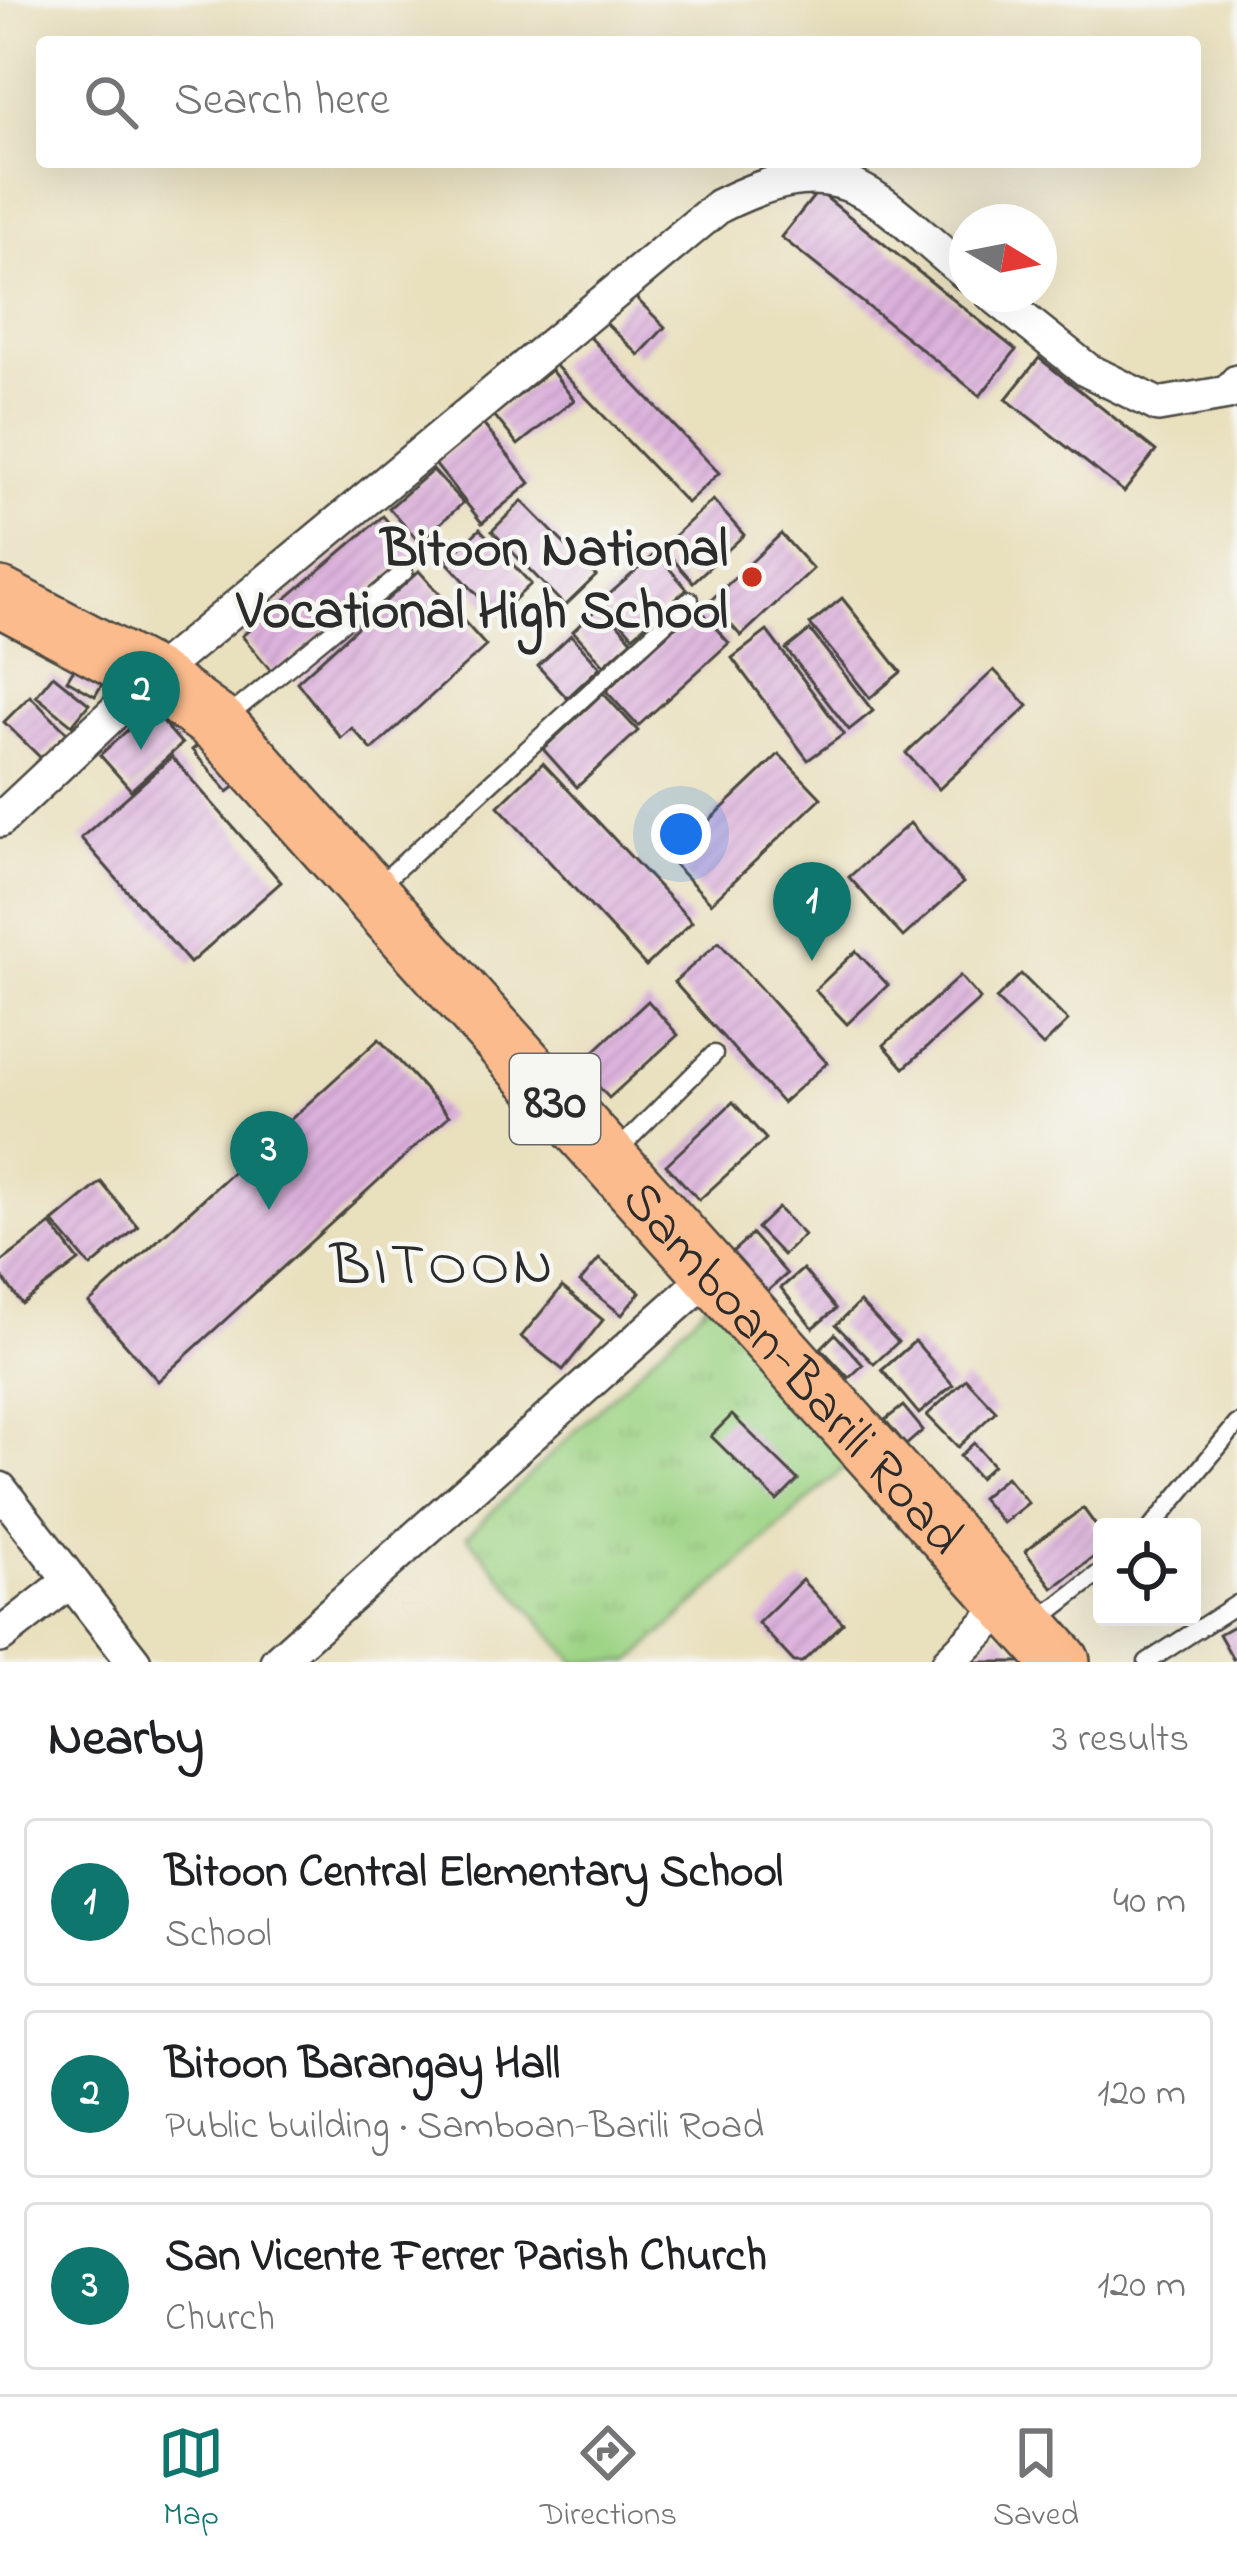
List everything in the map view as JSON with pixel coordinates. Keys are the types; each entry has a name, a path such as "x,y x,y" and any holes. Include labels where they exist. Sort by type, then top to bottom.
{"highway":[{"name":"Samboan-Barili Road","path":"0,597 152,676 219,725 1033,1631"}],"street":[{"path":"0,820 152,676 719,206 755,188 812,173 864,188 949,259"},
{"path":"1014,312 1087,370 1158,405 1234,393"},
{"path":"277,1662 711,1274"},
{"path":"0,1489 134,1662"},
{"path":"0,1636 69,1582"},
{"path":"949,1662 1033,1631"}],"lane":[{"path":"219,725 404,572"},
{"path":"370,894 690,600"},
{"path":"608,1159 714,1054"},
{"path":"1159,1518 1237,1424"},
{"path":"1033,1631 1093,1579"},
{"path":"1147,1662 1237,1604"}],"green space":[{"path":"714,1297 858,1455 631,1662 575,1662 467,1536"}],"building":[{"path":"818,191 949,296 949,312 969,312 1016,350 980,396 781,237"},
{"path":"633,295 665,327 639,355 606,323"},
{"path":"587,334 719,473 687,503 555,365"},
{"path":"1039,358 1156,451 1124,492 1006,399"},
{"path":"551,370 574,400 518,445 494,415"},
{"path":"483,424 530,483 482,523 435,464"},
{"path":"433,470 463,503 419,542 389,508"},
{"path":"713,500 744,535 693,582 662,547"},
{"path":"522,501 596,576 565,606 492,531"},
{"path":"383,516 414,553 274,674 242,636"},
{"path":"480,529 531,584 497,616 446,561"},
{"path":"781,534 813,569 741,636 710,601"},
{"path":"656,553 687,589 633,636 602,601"},
{"path":"419,571 486,646 372,750 352,728 341,738 297,682"},
{"path":"842,598 901,672 870,698 810,624"},
{"path":"601,605 632,640 604,665 573,631"},
{"path":"697,607 729,643 638,726 606,691"},
{"path":"810,630 873,711 849,730 786,649"},
{"path":"767,631 844,734 808,760 732,658"},
{"path":"571,635 600,667 567,698 538,666"},
{"path":"80,659 107,676 95,696 67,680"},
{"path":"994,670 1028,706 939,789 906,753"},
{"path":"53,675 89,704 72,725 36,696"},
{"path":"603,693 638,731 577,787 543,749"},
{"path":"30,696 67,733 42,759 4,722"},
{"path":"151,709 182,744 131,790 100,755"},
{"path":"211,734 247,777 228,792 192,750"},
{"path":"779,754 821,798 711,903 669,859"},
{"path":"172,757 281,882 190,963 81,838"},
{"path":"543,763 692,922 646,966 498,806"},
{"path":"910,823 963,883 903,937 849,877"},
{"path":"719,942 827,1063 782,1103 674,982"},
{"path":"856,951 888,985 847,1024 815,990"},
{"path":"1021,974 1068,1021 1043,1046 996,999"},
{"path":"960,976 980,999 904,1068 884,1045"},
{"path":"648,1001 678,1035 609,1098 579,1065"},
{"path":"379,1039 449,1116 158,1381 89,1303"},
{"path":"733,1102 766,1139 699,1200 666,1165"},
{"path":"101,1182 138,1227 91,1267 53,1222"},
{"path":"778,1208 804,1235 783,1255 757,1228"},
{"path":"51,1224 79,1261 22,1304 0,1274 0,1263"},
{"path":"752,1234 787,1274 762,1296 727,1257"},
{"path":"599,1259 640,1292 622,1315 580,1282"},
{"path":"803,1269 836,1309 813,1328 781,1288"},
{"path":"562,1287 603,1320 563,1370 521,1337"},
{"path":"860,1302 898,1342 874,1364 836,1325"},
{"path":"835,1334 863,1365 849,1378 821,1348"},
{"path":"915,1341 953,1385 919,1414 882,1370"},
{"path":"966,1379 996,1411 958,1447 927,1415"},
{"path":"903,1406 923,1430 906,1445 885,1420"},
{"path":"732,1415 798,1480 777,1501 711,1436"},
{"path":"974,1443 993,1465 979,1478 960,1456"},
{"path":"1006,1477 1028,1503 1003,1523 981,1498"},
{"path":"1083,1508 1093,1522 1093,1558 1053,1588 1025,1551"},
{"path":"802,1580 843,1623 802,1662 794,1662 758,1623"},
{"path":"1237,1624 1237,1656 1233,1659 1219,1634"},
{"path":"999,1632 1028,1662 967,1662"}],"place":[{"name":"Bitoon National Vocational High School","path":"752,577"},
{"name":"Bitoon Barangay Hall","path":"141,750"},
{"name":"Bitoon Central Elementary School","path":"812,961"},
{"name":"San Vicente Ferrer Parish Church","path":"269,1210"}],"district":[{"name":"BITOON","path":"443,1262"}]}
